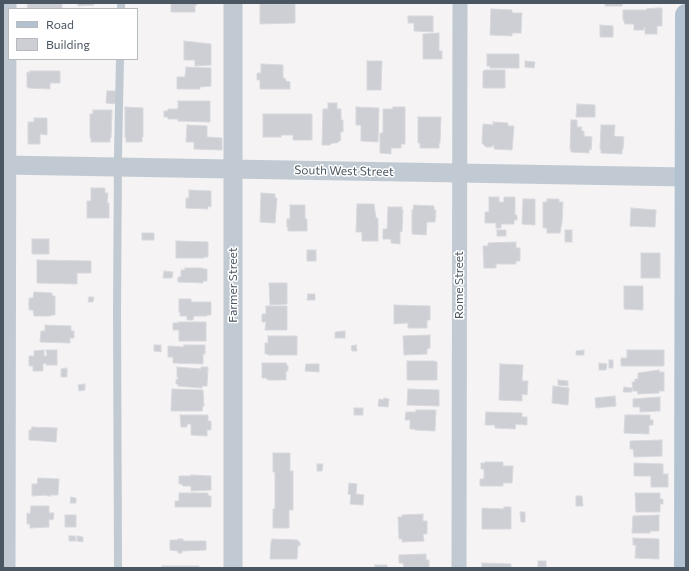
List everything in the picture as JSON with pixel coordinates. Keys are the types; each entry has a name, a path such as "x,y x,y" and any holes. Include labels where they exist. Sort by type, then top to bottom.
{"main road":[{"path":"685,568 686,15"}],"street":[{"name":"Farmer Street","path":"233,3 233,568"},
{"name":"Rome Street","path":"459,568 460,3"},
{"path":"8,44 5,165 8,568"},
{"name":"South West Street","path":"5,165 686,177"}],"lane":[{"path":"118,568 117,336 120,60"}],"building":[{"path":"28,3 62,3 62,8 27,8"},
{"path":"78,3 94,3 94,5 78,6"},
{"path":"171,3 197,3 197,5 195,5 195,12 171,12"},
{"path":"605,3 622,3 622,6 605,6"},
{"path":"260,4 295,4 295,23 260,24"},
{"path":"662,8 662,26 657,26 657,34 645,34 645,27 644,30 634,30 634,24 625,24 623,19 623,10 646,10"},
{"path":"491,9 512,10 512,13 522,13 521,33 512,33 512,36 490,35"},
{"path":"408,16 433,16 433,32 414,31 414,23 408,23"},
{"path":"600,25 613,26 613,37 600,37"},
{"path":"439,33 439,51 442,51 442,59 423,59 423,34"},
{"path":"184,41 211,44 211,65 195,66 195,60 184,60"},
{"path":"487,54 519,54 519,68 490,68 490,66 487,66"},
{"path":"367,61 382,61 381,90 367,90"},
{"path":"525,61 535,62 534,68 525,67"},
{"path":"261,64 283,65 283,78 290,82 290,89 260,89 260,80 257,80 257,73 261,73"},
{"path":"186,67 211,68 211,86 200,87 200,89 177,89 177,77 185,77"},
{"path":"505,70 505,88 483,88 483,71"},
{"path":"30,71 60,71 60,83 50,83 50,89 29,88 27,87 27,72 30,73"},
{"path":"107,91 117,91 117,104 106,103"},
{"path":"178,101 210,101 210,122 178,121 178,119 168,119 168,117 164,117 164,111 168,111 168,109 178,109"},
{"path":"328,103 337,103 337,109 341,109 343,132 340,132 341,140 337,143 322,145 323,109 328,109"},
{"path":"577,104 595,105 595,117 576,117"},
{"path":"125,107 143,108 142,142 126,142"},
{"path":"356,107 379,108 378,142 361,141 361,125 356,125"},
{"path":"393,107 405,107 405,144 401,144 401,148 391,148 391,154 380,153 380,133 383,133 383,109 393,109"},
{"path":"93,110 112,110 110,142 91,142 90,114 93,114"},
{"path":"263,114 312,114 312,140 293,140 293,135 263,137"},
{"path":"418,117 441,117 439,148 420,148 420,143 418,143"},
{"path":"34,118 47,118 47,135 40,134 40,144 28,144 28,122 34,122"},
{"path":"571,120 577,120 577,127 582,127 581,131 584,131 584,136 592,137 591,150 589,149 589,153 571,152"},
{"path":"493,122 508,123 508,126 514,126 512,150 494,149 494,145 491,147 486,147 482,143 483,124 493,125"},
{"path":"187,125 207,126 207,137 222,138 222,150 194,149 194,142 186,142"},
{"path":"601,125 615,125 614,136 624,137 622,154 601,153"},
{"path":"91,188 105,188 105,193 108,193 107,203 109,203 109,218 87,218 87,201 91,201"},
{"path":"189,190 211,191 211,207 208,206 208,209 186,208 186,198 189,198"},
{"path":"261,193 275,194 275,198 277,198 275,223 260,222"},
{"path":"489,197 499,197 499,202 504,202 504,197 515,197 515,215 517,215 517,220 514,220 514,224 501,224 501,228 496,228 496,223 485,223 485,212 489,212"},
{"path":"523,199 535,199 535,225 522,224"},
{"path":"547,199 559,199 559,202 563,202 560,233 547,233 547,228 543,228 543,202 547,202"},
{"path":"357,204 374,204 376,218 378,218 378,241 362,241 362,232 356,232"},
{"path":"290,205 305,205 307,231 288,231 287,219 290,219"},
{"path":"414,205 434,206 434,210 436,210 435,222 427,222 426,235 412,234 412,210"},
{"path":"388,207 402,207 402,210 403,209 400,244 391,243 391,239 383,239 383,229 387,229"},
{"path":"631,208 656,210 655,227 630,226"},
{"path":"497,230 506,230 506,236 497,236"},
{"path":"565,230 572,230 572,242 565,242"},
{"path":"142,233 154,233 154,240 142,240"},
{"path":"32,239 49,239 49,254 32,254"},
{"path":"176,241 208,242 208,257 176,258"},
{"path":"516,242 516,248 520,248 520,261 516,261 516,264 496,264 496,268 484,268 483,246 488,246 488,243"},
{"path":"307,250 316,250 316,261 307,261"},
{"path":"641,253 660,253 660,278 641,278"},
{"path":"37,260 91,261 91,273 77,273 77,284 37,283"},
{"path":"185,268 207,269 207,281 203,281 203,283 178,282 178,277 181,277 181,270 185,270"},
{"path":"164,271 173,272 172,278 163,278"},
{"path":"269,283 287,283 287,304 270,305"},
{"path":"624,286 643,286 643,310 624,309"},
{"path":"34,292 52,293 52,296 55,296 55,315 34,316 33,310 29,310 29,298 33,298"},
{"path":"308,294 315,294 315,300 307,300"},
{"path":"89,297 94,297 93,302 88,302"},
{"path":"179,299 191,299 191,302 211,302 211,315 194,316 193,320 187,320 187,316 180,316"},
{"path":"394,305 430,306 430,320 427,320 427,328 408,328 408,323 394,324"},
{"path":"266,306 287,306 287,330 265,330 266,322 262,322 262,314 266,314"},
{"path":"178,322 206,322 206,341 179,341 179,330 173,330 173,323 179,323"},
{"path":"45,325 71,326 71,331 74,331 74,338 70,338 70,343 40,342 41,331 45,331"},
{"path":"345,331 345,338 335,338 335,332"},
{"path":"430,335 430,348 427,349 427,354 404,355 403,336"},
{"path":"268,336 297,336 297,355 265,354 265,343 268,343"},
{"path":"154,345 161,345 161,352 154,351"},
{"path":"184,345 205,345 203,364 173,363 173,357 168,357 168,346 184,347"},
{"path":"356,345 357,351 352,351 351,346"},
{"path":"44,350 44,356 47,356 46,350 57,350 57,365 46,365 46,363 43,364 43,371 33,371 33,366 29,366 29,356 34,356 34,351"},
{"path":"584,350 584,355 576,355 576,351"},
{"path":"627,350 664,350 664,366 621,366 621,358 627,358"},
{"path":"609,360 613,360 613,368 609,368"},
{"path":"407,361 437,362 437,380 407,380"},
{"path":"262,363 286,363 288,366 288,371 286,371 286,380 267,380 267,378 262,378"},
{"path":"599,363 607,364 606,370 599,370"},
{"path":"306,364 319,364 319,372 305,371"},
{"path":"500,364 523,365 522,381 528,381 527,395 522,394 522,401 499,400"},
{"path":"177,367 201,369 201,367 208,367 207,386 202,386 202,388 178,386 178,384 176,384 176,379 178,380"},
{"path":"67,368 67,377 61,377 61,369"},
{"path":"659,370 659,372 664,372 664,391 659,391 659,393 638,394 637,391 633,391 632,382 635,382 635,379 638,379 638,373"},
{"path":"558,380 568,381 568,386 558,385"},
{"path":"85,384 85,390 79,391 78,385"},
{"path":"553,386 569,388 568,405 552,403"},
{"path":"624,387 632,388 632,392 623,392"},
{"path":"172,389 203,390 204,406 202,411 171,411"},
{"path":"408,389 439,390 439,406 407,405"},
{"path":"615,396 616,406 596,408 595,398"},
{"path":"660,397 660,411 640,412 640,407 633,407 633,399"},
{"path":"384,398 389,399 388,407 378,406 379,399 384,400"},
{"path":"354,408 363,408 363,415 354,415"},
{"path":"416,410 436,410 435,431 410,429 410,420 405,420 406,412 416,412"},
{"path":"486,412 522,413 522,417 527,417 527,425 516,424 515,429 495,428 495,425 485,425"},
{"path":"180,415 208,415 208,421 211,421 211,430 207,430 207,436 191,435 191,424 187,424 187,427 181,427"},
{"path":"625,415 650,415 650,420 653,420 653,425 649,425 649,434 624,433"},
{"path":"32,427 57,428 56,442 29,440 29,430 31,430"},
{"path":"662,440 662,456 634,457 633,449 630,449 630,441"},
{"path":"273,453 290,453 290,471 293,471 293,510 289,510 289,528 273,528 273,509 275,509 275,472 273,472"},
{"path":"503,462 503,466 513,466 512,483 503,483 503,486 480,486 480,479 484,479 484,469 481,469 481,463"},
{"path":"634,463 663,464 663,474 668,474 668,487 651,487 651,476 634,476"},
{"path":"317,464 323,464 322,471 317,471"},
{"path":"179,476 211,476 211,490 191,491 191,486 183,486 182,484 179,484"},
{"path":"38,478 59,479 58,495 32,496 32,484 37,484"},
{"path":"349,483 357,484 356,494 364,495 363,505 350,504 351,495 348,494"},
{"path":"179,493 208,493 208,496 211,496 211,507 175,507 175,501 179,501"},
{"path":"635,493 660,493 660,499 663,499 663,504 660,504 660,512 636,512"},
{"path":"576,496 582,496 583,506 576,506"},
{"path":"71,497 76,498 76,503 70,503"},
{"path":"31,506 49,506 49,513 54,513 53,520 49,519 49,527 30,528 30,524 27,524 27,513 30,514"},
{"path":"504,507 511,507 511,529 482,529 482,508 504,509"},
{"path":"520,512 525,512 525,522 521,522"},
{"path":"423,514 423,521 427,521 427,534 423,534 424,541 402,542 402,539 399,539 398,517 402,517 402,515"},
{"path":"65,515 76,515 76,527 65,527"},
{"path":"659,515 659,531 650,531 650,533 632,533 633,516"},
{"path":"69,536 75,536 76,541 69,541"},
{"path":"77,536 83,537 83,542 77,541"},
{"path":"633,538 659,539 659,559 635,558 636,545 633,545"},
{"path":"183,539 183,541 206,541 206,550 182,551 182,553 178,553 178,551 170,550 170,540"},
{"path":"272,539 298,540 298,542 300,542 300,546 298,545 297,559 270,559"},
{"path":"426,554 426,560 429,560 429,568 404,568 403,563 399,563 399,555"},
{"path":"538,561 546,561 546,567 538,567"},
{"path":"482,563 511,564 511,568 482,568"},
{"path":"375,565 387,565 387,568 375,568"},
{"path":"162,566 199,566 199,568 162,568"}]}
